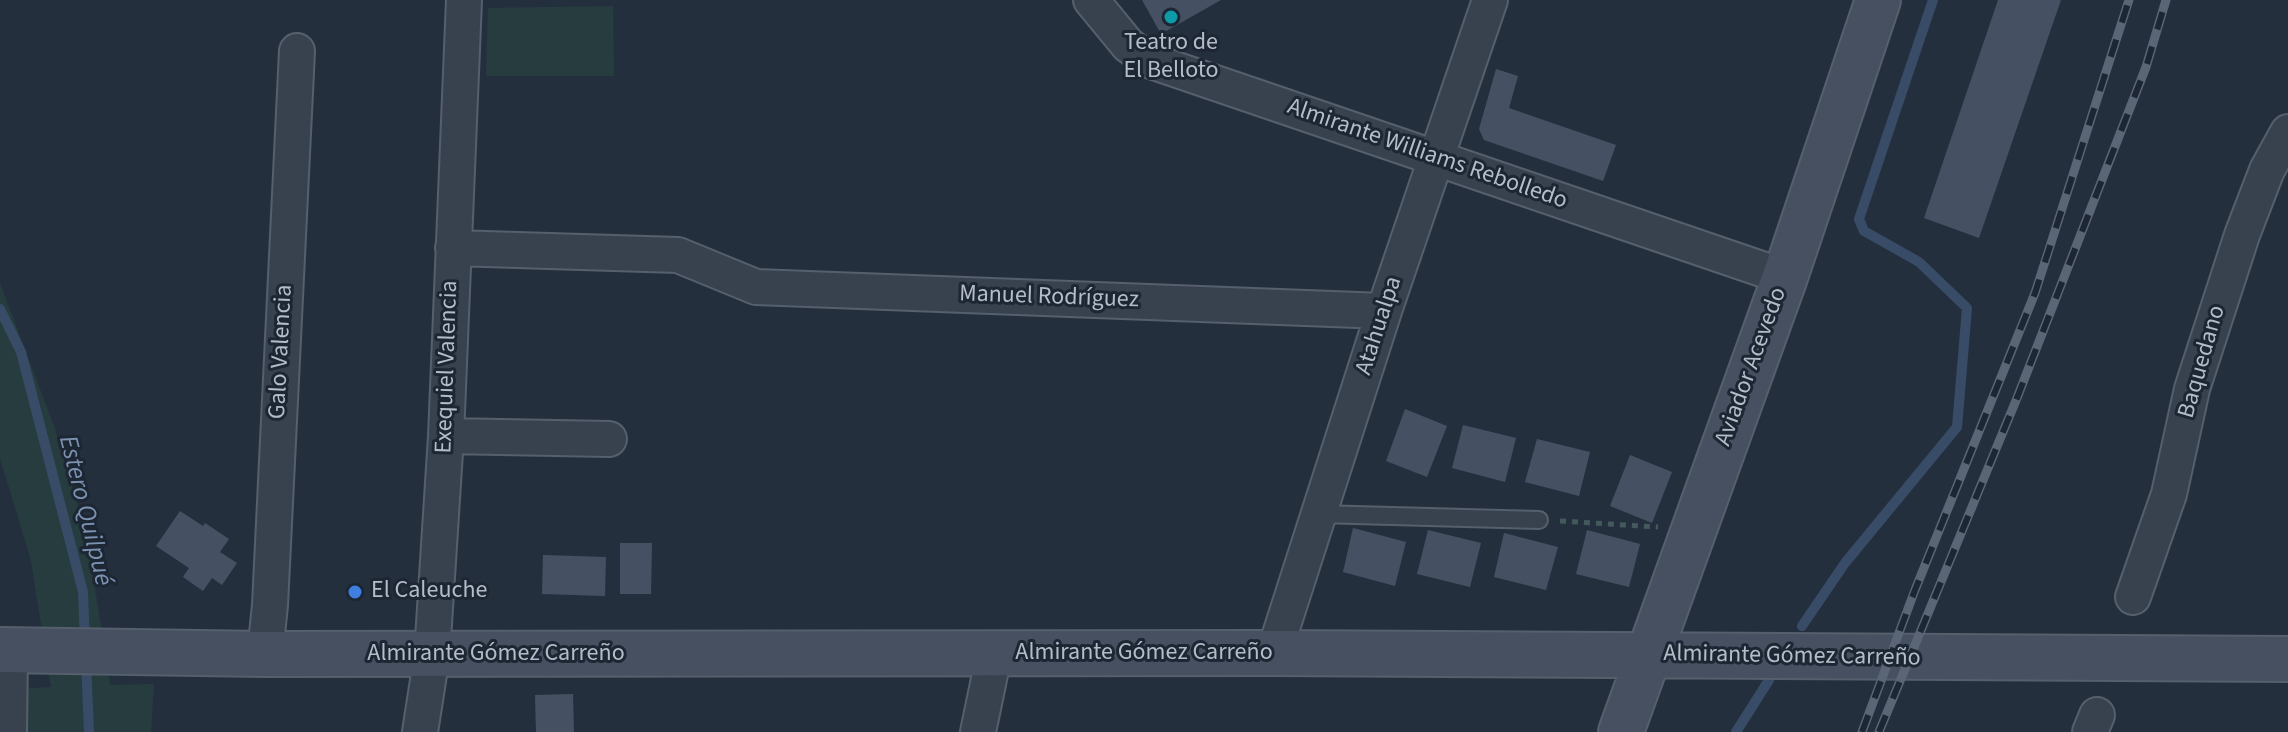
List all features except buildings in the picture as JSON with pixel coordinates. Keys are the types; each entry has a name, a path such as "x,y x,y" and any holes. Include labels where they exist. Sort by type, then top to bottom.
{"street":[{"name":"Exequiel Valencia","path":"420,732 432,655 446,436 464,0"},
{"name":"Almirante Williams Rebolledo","path":"1091,0 1128,45 1148,60 1785,277"},
{"name":"Atahualpa","path":"1274,653 1384,311 1490,0"},
{"name":"Aviador Acevedo","path":"1621,732 1785,277 1878,0"},
{"name":"Galo Valencia","path":"265,654 297,51"},
{"name":"Baquedano","path":"2133,597 2169,494 2192,389 2242,235 2267,170 2288,132"},
{"name":"Manuel Rodríguez","path":"453,248 678,255 756,287 1384,311"},
{"path":"446,436 609,439"},
{"name":"Almirante Gómez Carreño","path":"10,650 432,655 1274,653 2288,659"},
{"path":"9,732 10,650"},
{"path":"978,732 994,655"}],"lane":[{"path":"1318,514 1539,520"}],"path":[{"path":"1539,520 1694,529"}],"green space":[{"path":"613,6 614,76 486,76 488,8"},
{"path":"0,283 55,429 87,537 110,685 154,684 151,732 21,732 19,689 51,687 31,561 0,458"}],"waterway":[{"path":"1802,626 1845,563 1957,427 1967,308 1919,262 1864,231 1859,219 1933,0"},
{"name":"Estero Quilpué","path":"0,309 21,352 83,592 85,642"},
{"name":"Estero Quilpué","path":"86,662 89,732"},
{"path":"1736,732 1769,680"}],"railway":[{"path":"1862,732 1915,590 2035,293 2129,0"},
{"path":"1879,732 2017,398 2146,67 2166,0"}],"place":[{"name":"Teatro de El Belloto","path":"1171,17"},
{"name":"El Caleuche","path":"355,592"}]}
